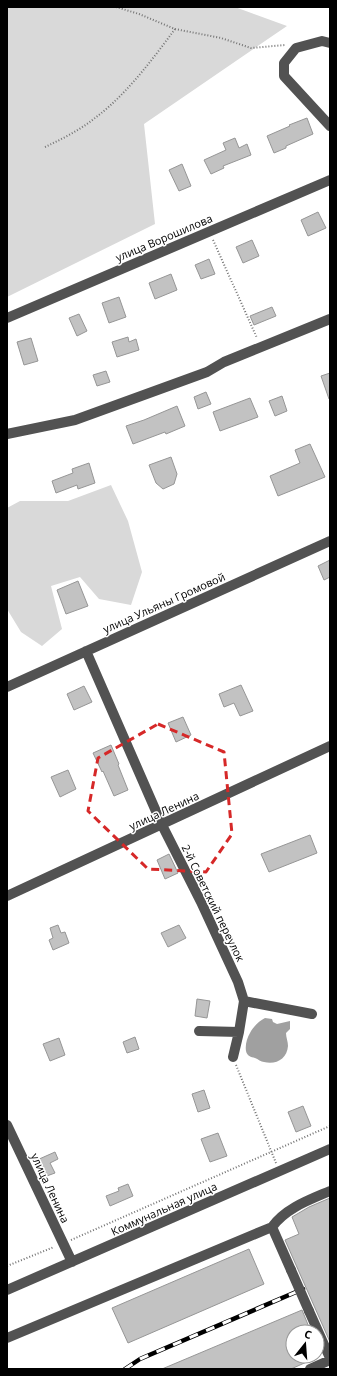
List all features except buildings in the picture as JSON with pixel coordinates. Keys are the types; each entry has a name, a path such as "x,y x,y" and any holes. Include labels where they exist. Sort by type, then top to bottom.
{"street":[{"path":"330,43 322,41 296,48 284,63 284,76 330,126"},
{"name":"улица Ворошилова","path":"7,318 330,180"},
{"path":"7,434 75,420 207,372 224,362 330,319"},
{"name":"улица Ульяны Громовой","path":"7,687 330,541"},
{"name":"2-й Советский переулок","path":"86,651 162,825 202,902 238,982 244,1001 233,1057"},
{"name":"улица Ленина","path":"7,896 330,746"},
{"path":"244,1001 312,1014"},
{"path":"199,1031 239,1032"},
{"name":"улица Ленина","path":"7,1125 72,1262"},
{"name":"Коммунальная улица","path":"7,1290 330,1149"},
{"path":"7,1338 272,1227 282,1216 293,1208 330,1191"},
{"path":"272,1227 330,1359 310,1369"}],"path":[{"path":"116,7 139,14 175,29 221,38 251,48 283,45 296,48"},
{"path":"45,147 66,137 96,118 125,90 175,29"},
{"path":"209,232 261,347"},
{"path":"233,1057 279,1171"},
{"path":"7,1266 271,1153 330,1126"}],"highlighted area":[{"path":"158,724 224,752 232,834 206,872 148,869 88,811 98,758"}],"shaded area":[{"path":"7,7 235,7 287,26 144,124 155,224 7,297"},
{"path":"111,485 128,521 142,572 131,605 99,599 80,577 51,586 62,629 42,646 21,632 7,609 7,508 20,501 68,501"},
{"path":"265,1018 272,1019 273,1022 277,1024 290,1021 290,1029 286,1033 288,1044 286,1054 283,1058 273,1063 262,1062 249,1056 246,1051 246,1042 251,1031 258,1022"}],"railway":[{"path":"125,1369 140,1359 303,1289"}]}
